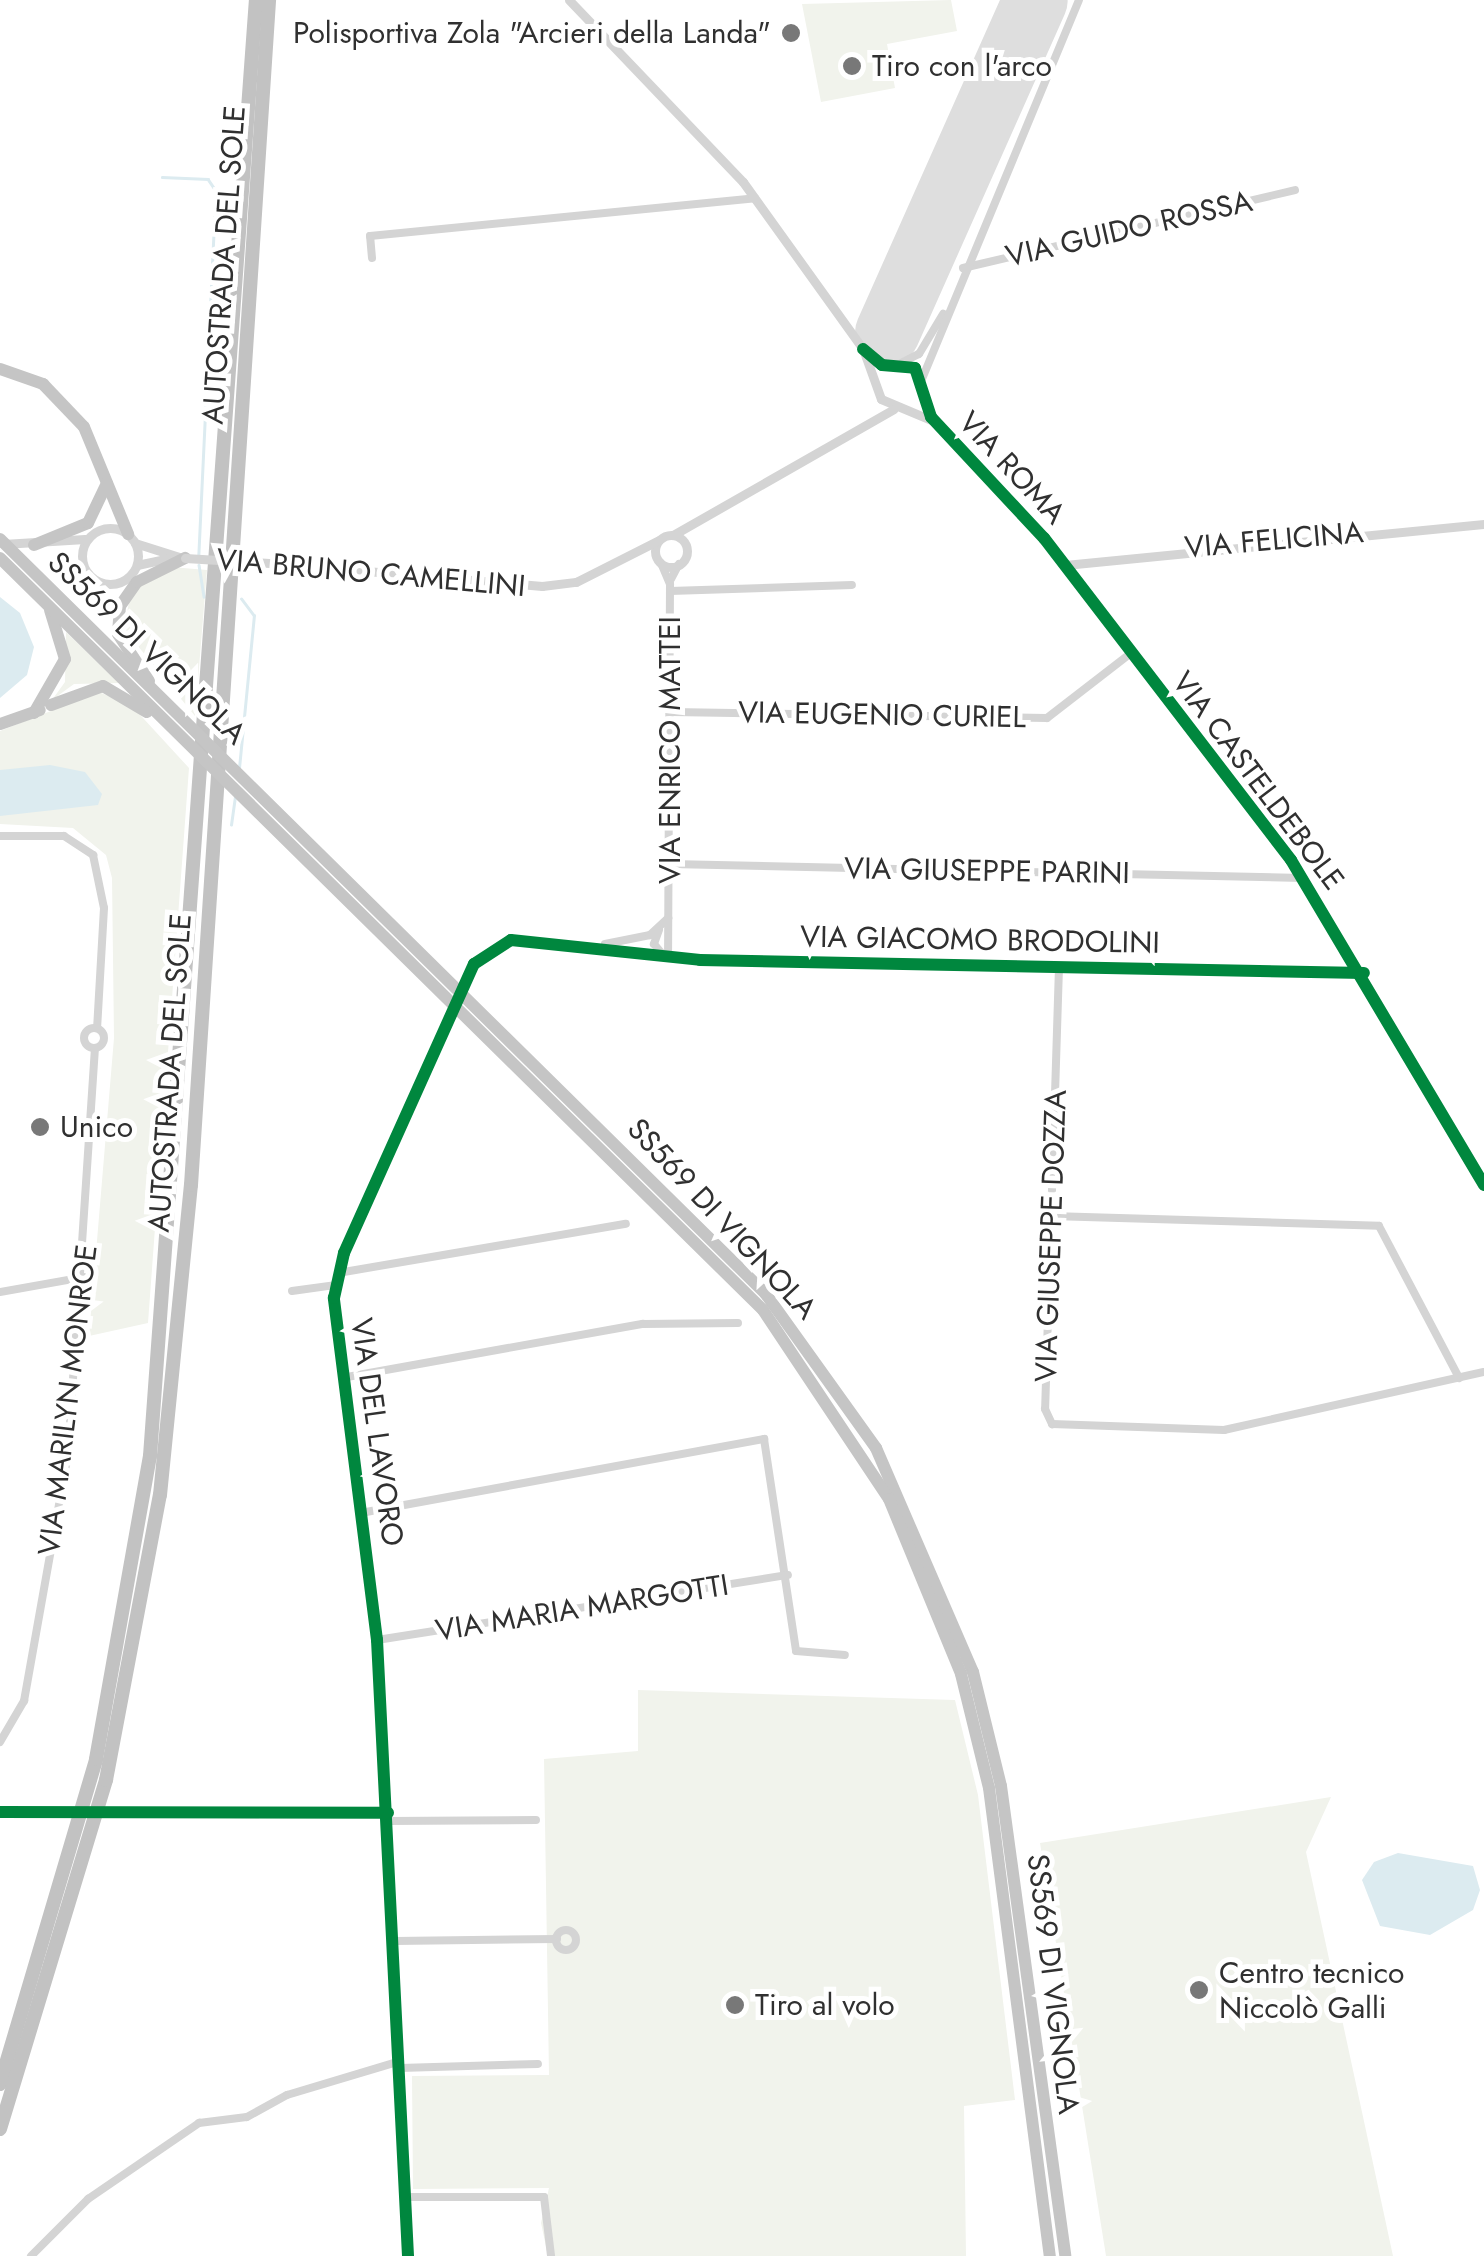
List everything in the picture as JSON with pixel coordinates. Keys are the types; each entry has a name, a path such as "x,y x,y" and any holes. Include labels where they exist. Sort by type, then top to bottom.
{"highway":[{"name":"AUTOSTRADA DEL SOLE","path":"0,2084 20,2028 96,1759 150,1456 256,0"},
{"name":"AUTOSTRADA DEL SOLE","path":"0,2129 106,1780 162,1476 191,1185 269,0"},
{"path":"0,369 32,378 70,410 108,480 131,539"},
{"path":"34,546 88,522 108,480"},
{"name":"SS569 DI VIGNOLA","path":"0,541 765,1293 884,1463 974,1672 1002,1786 1064,2256"},
{"name":"SS569 DI VIGNOLA","path":"0,558 763,1310 889,1499 961,1674 994,1822 1050,2256"},
{"path":"159,695 118,634 126,594 179,558"},
{"path":"34,713 65,658 57,622 36,592"},
{"path":"0,724 92,687 118,690 244,797"},
{"path":"0,2067 20,2028"}],"street":[{"name":"VIA ROMA","path":"569,0 755,198 863,349 877,386 898,408 935,422"},
{"path":"901,362 922,380 962,268 1079,0"},
{"name":"VIA GUIDO ROSSA","path":"962,268 1295,190"},
{"path":"372,258 370,236 755,198"},
{"path":"866,419 888,366 918,354 946,310"},
{"name":"VIA ROMA","path":"863,349 888,366"},
{"name":"VIA ROMA","path":"922,380 922,393 935,422 1067,568"},
{"name":"VIA ROMA","path":"898,408 922,393"},
{"name":"VIA BRUNO CAMELLINI","path":"179,558 285,564 503,588 576,582 659,540 696,528 866,419 898,408"},
{"name":"VIA FELICINA","path":"1067,568 1484,524"},
{"path":"622,557 679,564 696,528"},
{"path":"84,568 93,534"},
{"path":"0,541 56,548 93,534 131,539 179,558"},
{"path":"673,535 686,550"},
{"path":"131,539 137,565"},
{"path":"659,540 660,562"},
{"path":"56,548 108,584 137,565 179,558"},
{"name":"VIA ENRICO MATTEI","path":"660,562 670,587 668,958"},
{"name":"VIA ENRICO MATTEI","path":"670,587 679,564"},
{"name":"VIA CASTELDEBOLE","path":"1067,568 1303,878 1364,973 1484,1185"},
{"path":"670,587 826,591 852,584"},
{"name":"VIA EUGENIO CURIEL","path":"672,712 1048,718 1131,653"},
{"path":"0,836 64,836 94,855 104,908 97,1028 104,1038 95,1048 84,1036 97,1028"},
{"name":"VIA GIUSEPPE PARINI","path":"670,864 1303,878"},
{"name":"VIA ENRICO MATTEI","path":"668,958 655,948 669,915"},
{"name":"VIA ENRICO MATTEI","path":"596,945 662,927"},
{"name":"VIA DEL LAVORO","path":"408,2256 395,1941 376,1640 366,1512 336,1285 447,1020 491,945 596,945"},
{"name":"VIA GIACOMO BRODOLINI","path":"596,945 668,958 1364,973"},
{"name":"VIA GIUSEPPE DOZZA","path":"1059,967 1051,1216 1052,1424 1224,1430 1484,1372"},
{"name":"VIA MARILYN MONROE","path":"0,1742 24,1700 64,1481 84,1277 95,1048"},
{"path":"1051,1216 1379,1226 1459,1378"},
{"path":"338,1273 626,1224"},
{"path":"0,1292 84,1277"},
{"name":"VIA DEL LAVORO","path":"292,1291 336,1285"},
{"path":"346,1376 643,1324 738,1324"},
{"path":"366,1512 764,1440 788,1575 796,1651 845,1654"},
{"name":"VIA MARIA MARGOTTI","path":"376,1640 788,1575"},
{"path":"5,1812 536,1820"},
{"path":"395,1941 557,1939"},
{"path":"31,2256 65,2218 198,2123 248,2117 286,2095 400,2064 538,2064"},
{"path":"405,2197 544,2197 551,2256"}],"shaded area":[{"name":"Tiro con l'arco","path":"951,0 957,31 887,44 895,88 821,102 802,4"},
{"path":"171,567 207,570 195,716 124,629 131,591"},
{"path":"0,597 20,613 34,647 27,675 0,698"},
{"path":"66,632 119,683 74,684 52,700 65,682"},
{"path":"99,692 132,706 189,768 148,1323 89,1336 114,1038 112,878 106,855 73,828 0,824 0,731"},
{"path":"50,765 85,772 102,794 98,805 0,816 0,770"},
{"path":"638,1690 955,1700 978,1795 1015,2100 964,2106 966,2256 548,2256 541,2223 549,2188 413,2189 412,2076 549,2075 544,1759 638,1751"},
{"name":"Centro tecnico Niccolò Galli","path":"1331,1797 1306,1852 1393,2256 1106,2256 1040,1843"},
{"path":"1398,1853 1473,1866 1480,1890 1473,1910 1430,1935 1380,1926 1362,1880 1374,1862"}],"waterway":[{"path":"162,177 208,179 216,191 199,557"},
{"path":"199,565 204,597"},
{"path":"239,768 254,616 241,599"},
{"path":"231,825 235,796"}],"runway":[{"path":"887,332 1035,0"}],"cycle path":[{"path":"863,349 882,365 915,368 931,417 1044,538 1291,860 1484,1185"},
{"path":"408,2256 377,1640 334,1298 344,1253 474,964 511,940 700,960 1364,973"},
{"path":"0,1812 388,1813"}],"place":[{"name":"Polisportiva Zola \"Arcieri della Landa\"","path":"791,33"},
{"name":"Tiro con l'arco","path":"852,66"},
{"name":"Unico","path":"40,1127"},
{"name":"Centro tecnico Niccolò Galli","path":"1199,1990"},
{"name":"Tiro al volo","path":"735,2005"}]}
